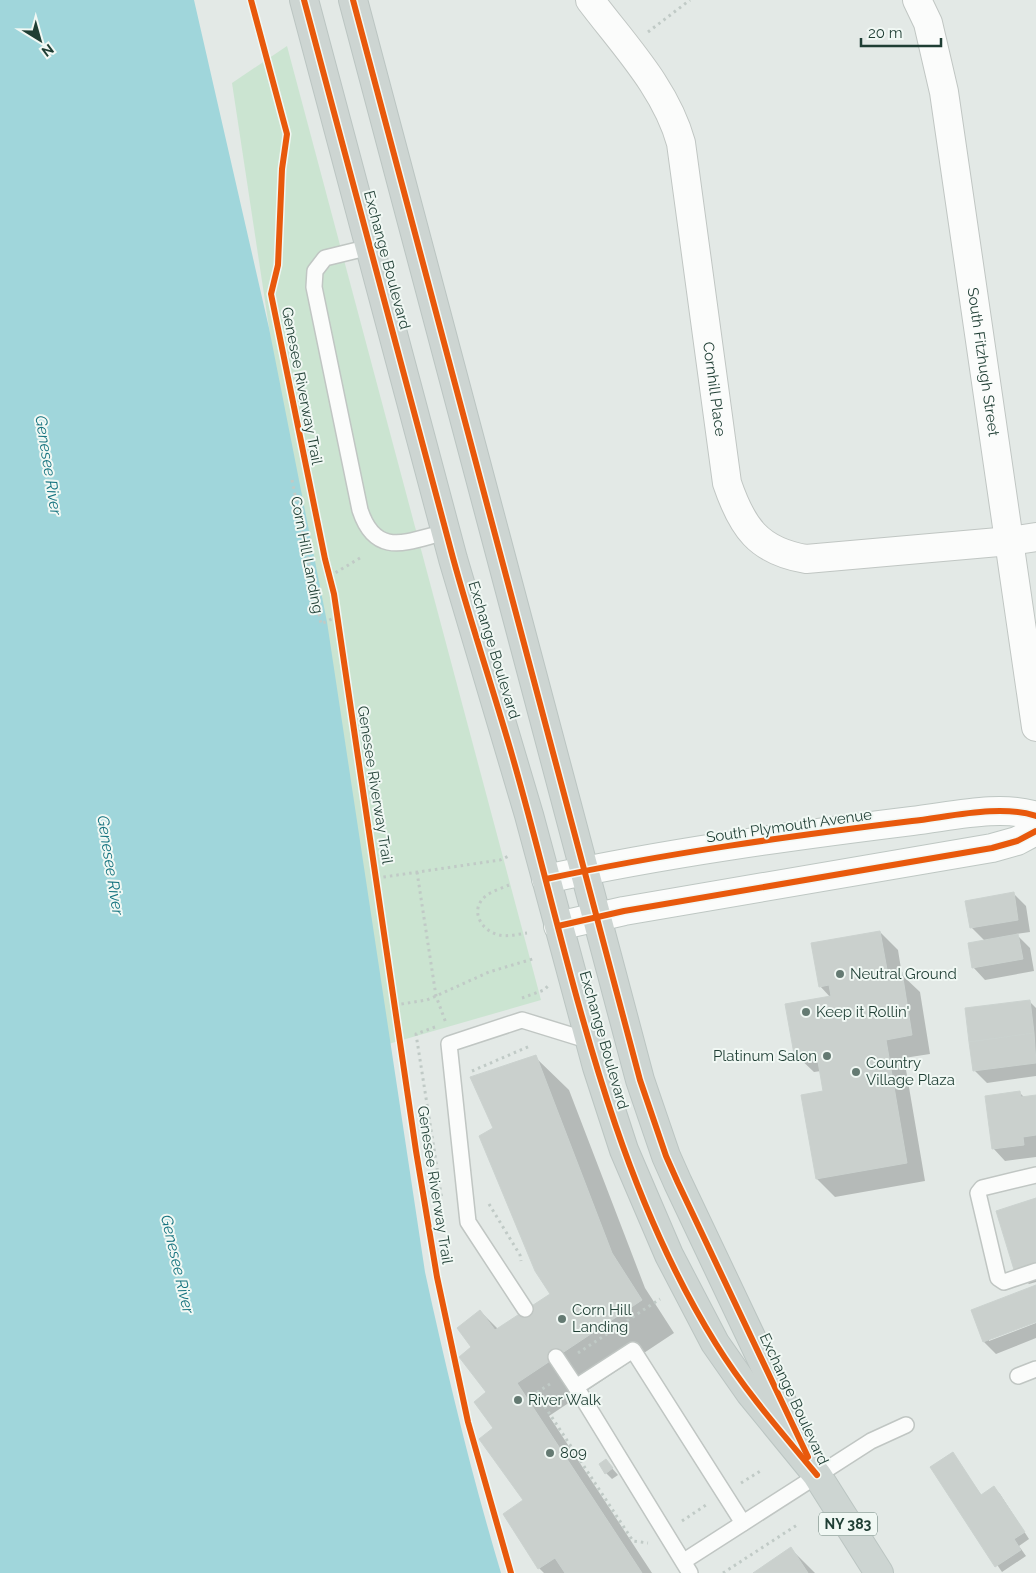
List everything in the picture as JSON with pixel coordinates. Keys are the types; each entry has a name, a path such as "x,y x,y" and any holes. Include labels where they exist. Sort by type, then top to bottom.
{"main road":[{"name":"Exchange Boulevard","path":"304,0 446,532 546,879 590,1041 635,1176 684,1286 732,1369 817,1475 879,1573"},
{"name":"Exchange Boulevard","path":"353,0 640,1080 666,1156 817,1475"}],"street":[{"name":"Cornhill Place","path":"590,0 663,97 678,135 727,483 742,520 755,536 769,548 786,555 806,558 1023,539"},
{"name":"South Fitzhugh Street","path":"917,0 928,24 944,92 1023,539 1036,727"},
{"name":"South Plymouth Avenue","path":"546,879 584,871 845,829 991,812 1016,811 1036,816"},
{"path":"558,926 596,917 992,848 1017,841 1036,831"}],"lane":[{"path":"370,247 325,258 315,271 314,287 360,510 366,527 376,539 390,543 406,542 446,532"},
{"path":"525,1309 468,1222 449,1044 522,1020 590,1041"},
{"path":"1036,1175 982,1188 978,1194 998,1278 1004,1282 1036,1271"},
{"path":"576,1387 632,1350 743,1523"},
{"path":"559,1361 687,1567 743,1523 817,1475 871,1441 906,1426"},
{"path":"1018,1376 1036,1369"}],"path":[{"path":"626,48 690,0"},
{"path":"330,576 360,558"},
{"path":"327,568 332,585"},
{"path":"336,609 339,626"},
{"path":"377,878 500,860 514,854"},
{"path":"416,872 436,996 447,1023"},
{"path":"509,885 486,896 478,908 478,920 486,930 501,936 527,933"},
{"path":"395,1005 427,1000 489,972 536,958"},
{"path":"394,995 397,1015"},
{"path":"463,1074 537,1043"},
{"path":"488,1196 490,1206 520,1255 524,1269"},
{"path":"559,1361 661,1298"},
{"path":"552,1382 536,1393 633,1541 648,1543"},
{"path":"722,1573 797,1525"}],"green space":[{"path":"287,46 541,1000 378,1047 232,83"}],"water":[{"name":"Genesee River","path":"0,0 194,0 269,328 327,622 425,1272 460,1423 501,1573 0,1573"}],"building":[{"path":"1014,892 1018,920 970,928 965,901"},
{"name":"Country Village Plaza","path":"880,931 888,975 902,972 912,1035 886,1040 907,1163 816,1179 801,1095 823,1091 816,1050 794,1054 785,1004 831,996 829,985 819,987 811,943"},
{"path":"1018,934 1023,959 972,968 968,943"},
{"path":"1030,1000 1034,1033 969,1042 965,1008"},
{"path":"1034,1033 1036,1063 973,1071 969,1042"},
{"name":"Corn Hill Landing","path":"536,1055 612,1253 642,1300 517,1383 642,1573 565,1573 555,1558 538,1569 503,1514 523,1500 479,1439 493,1428 474,1402 486,1392 459,1357 471,1347 457,1328 480,1310 495,1330 550,1294 535,1271 479,1136 493,1128 470,1077"},
{"path":"1020,1091 1021,1097 1036,1095 1036,1135 1023,1137 1024,1145 992,1149 985,1096"},
{"path":"1036,1198 1036,1266 1015,1273 996,1211"},
{"path":"1036,1285 1036,1322 983,1342 971,1310"},
{"path":"953,1452 981,1495 994,1486 1025,1532 1014,1539 1021,1550 995,1567 930,1467"},
{"path":"606,1459 613,1468 605,1474 599,1464"},
{"path":"791,1547 808,1573 753,1573"}],"cycle path":[{"name":"Genesee Riverway Trail","path":"251,0 287,134 282,169 278,265 271,294 325,559 334,594 416,1151 437,1277 468,1422 511,1573"},
{"path":"304,0 453,558 512,755 572,981 618,1132 645,1205 678,1276 716,1344 751,1395 817,1475"},
{"path":"353,0 640,1080 666,1156 678,1183 808,1457"},
{"path":"546,879 637,861 729,846 958,814 1007,811 1036,816"},
{"path":"558,926 624,911 992,848 1017,841 1036,831"}],"place":[{"name":"Neutral Ground","path":"840,974"},
{"name":"Keep it Rollin'","path":"806,1012"},
{"name":"Platinum Salon","path":"827,1056"},
{"name":"Country Village Plaza","path":"856,1072"},
{"name":"Corn Hill Landing","path":"562,1319"},
{"name":"River Walk","path":"518,1400"},
{"name":"809","path":"550,1453"}]}
